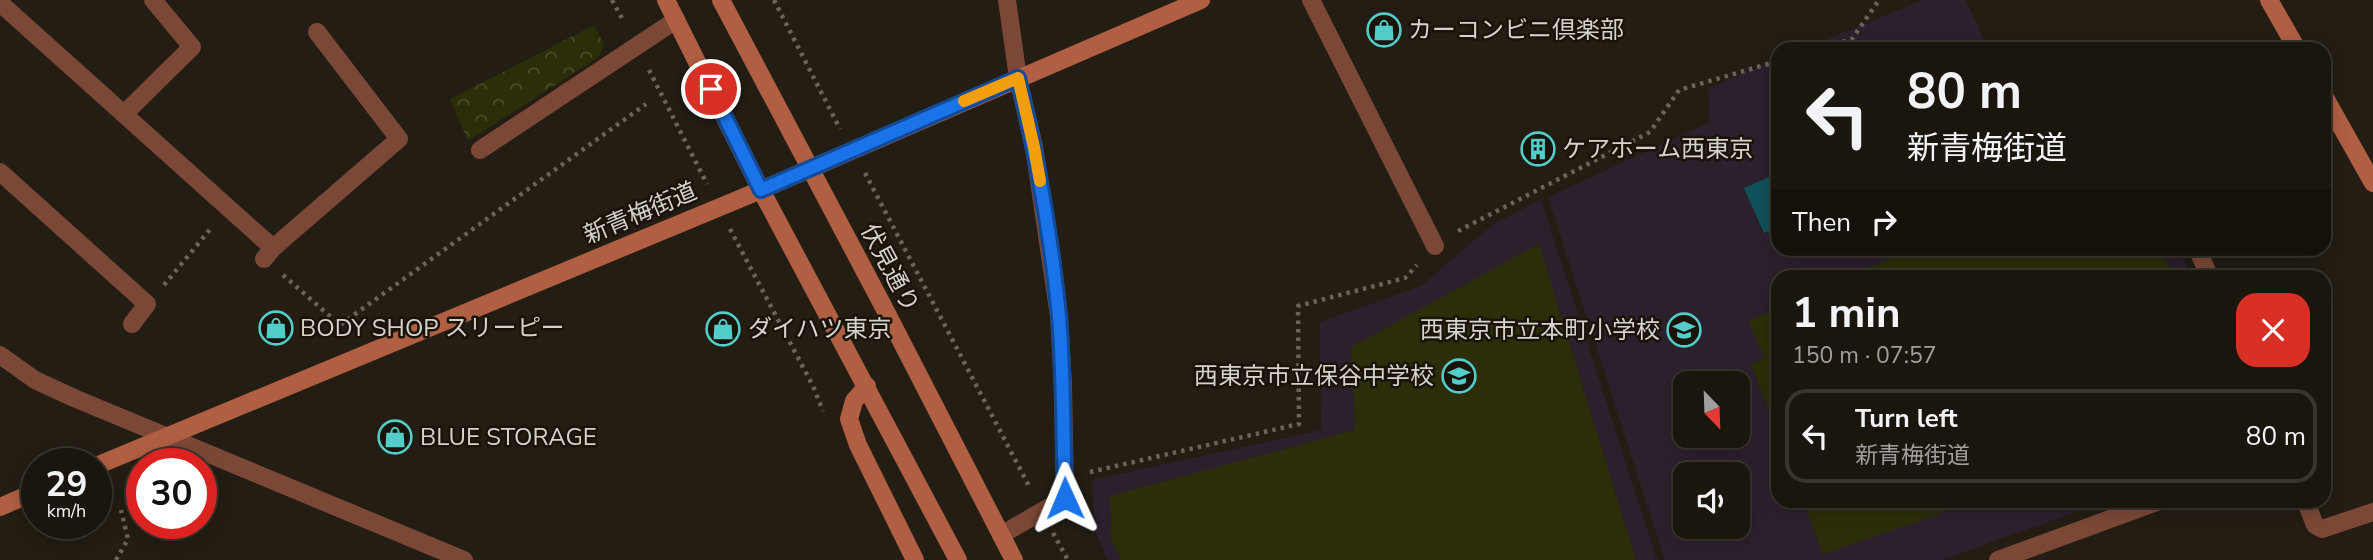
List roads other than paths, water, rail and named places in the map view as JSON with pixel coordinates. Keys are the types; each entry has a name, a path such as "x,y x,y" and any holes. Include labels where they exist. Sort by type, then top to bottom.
{"main road":[{"path":"666,0 761,190 958,560"},
{"name":"伏見通り","path":"720,0 1014,560"},
{"name":"新青梅街道","path":"112,459 761,190 1201,0"},
{"path":"2269,0 2293,42"},
{"path":"2331,112 2373,183"},
{"path":"867,386 854,401 849,419 858,445 915,560"},
{"path":"0,507 21,498"}],"street":[{"path":"124,114 192,47 153,0"},
{"path":"1001,535 1065,498 1059,316 1034,147 1018,78 1007,0"},
{"path":"1311,0 1435,246"},
{"path":"0,3 124,114 269,253 398,139 317,32"},
{"path":"480,150 676,20"},
{"path":"0,172 148,304 132,324"},
{"path":"0,355 34,380 163,437 464,560"},
{"path":"1998,560 2140,508"},
{"path":"2308,508 2315,525 2322,529 2373,512"}],"water":[{"path":"1771,176 1771,230 1764,233 1744,188"}],"place":[{"name":"カーコンビニ倶楽部","path":"1384,30"},
{"name":"ケアホーム西東京","path":"1538,149"},
{"name":"BODY SHOP スリーピー","path":"276,328"},
{"name":"ダイハツ東京","path":"723,329"},
{"name":"西東京市立本町小学校","path":"1684,330"},
{"name":"西東京市立保谷中学校","path":"1459,376"},
{"name":"BLUE STORAGE","path":"395,437"}]}
